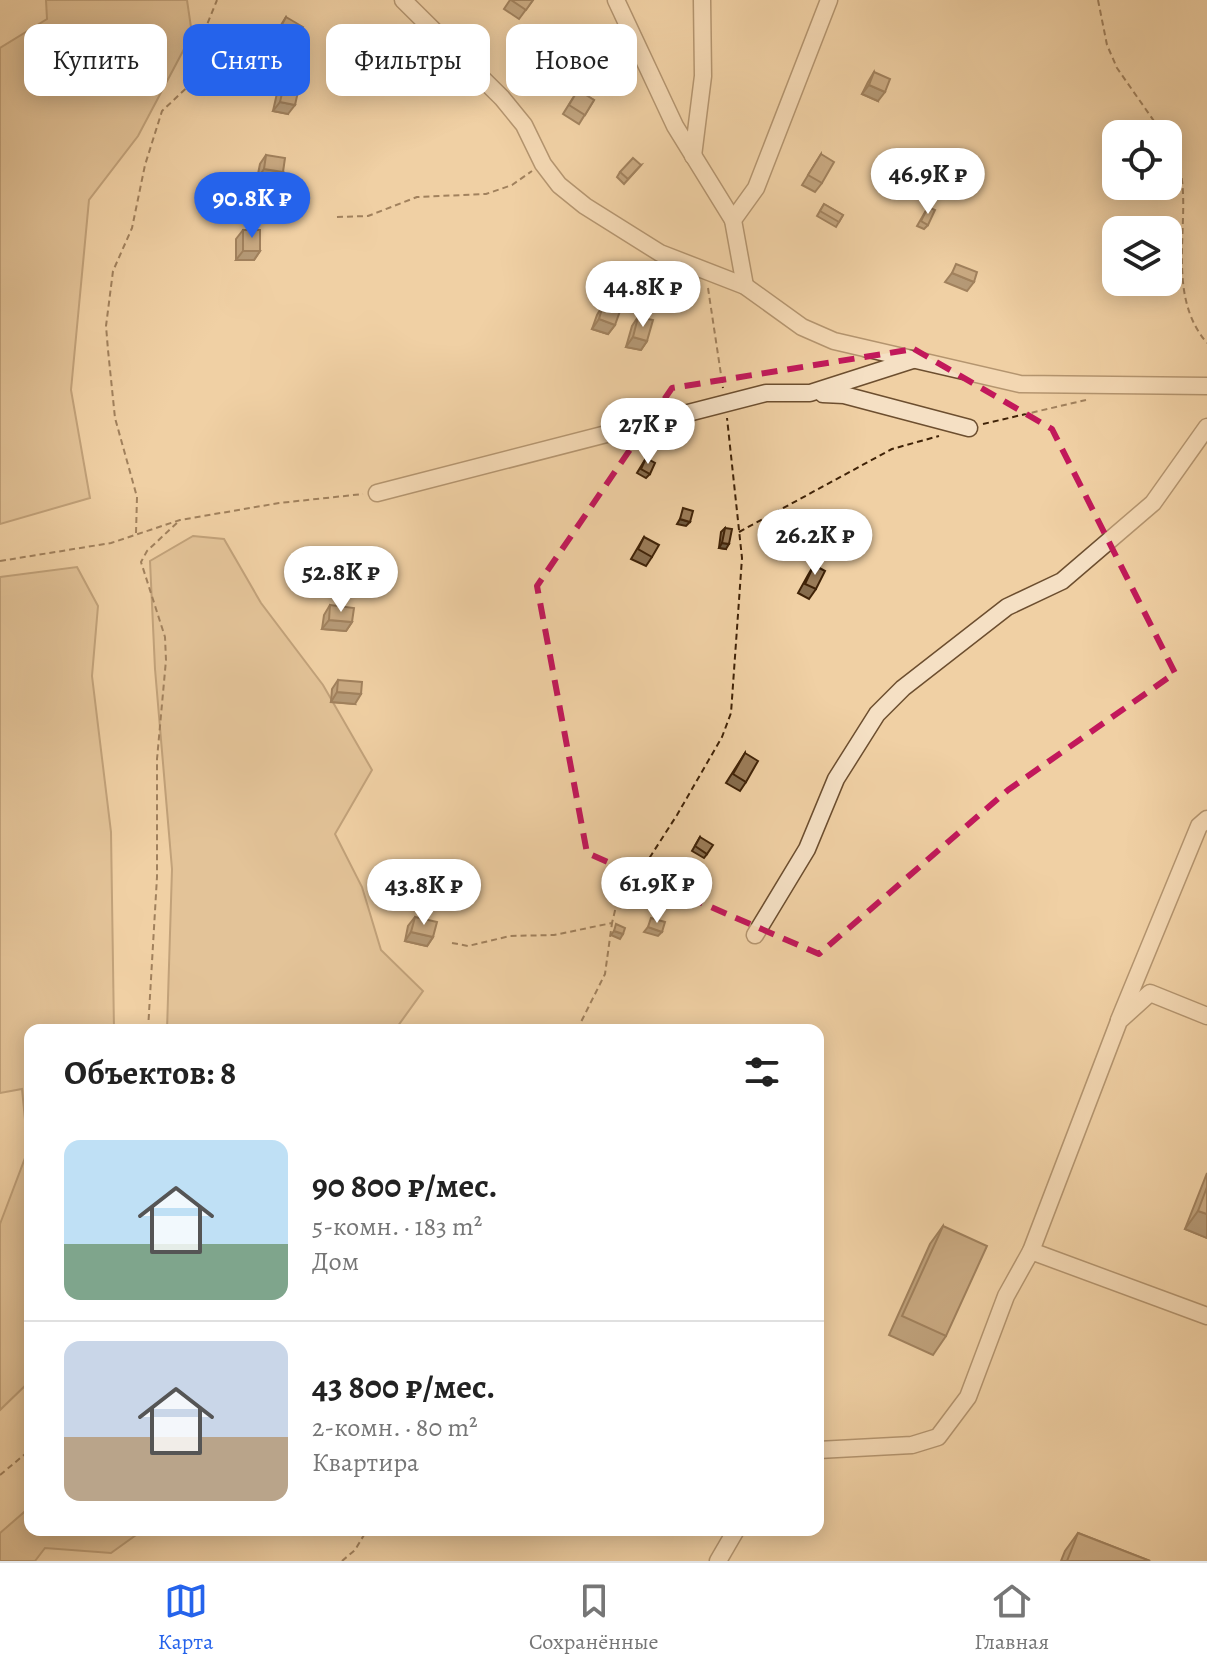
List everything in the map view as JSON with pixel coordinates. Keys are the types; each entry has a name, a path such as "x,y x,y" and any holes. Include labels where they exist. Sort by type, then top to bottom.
{"street":[{"path":"403,0 502,98 524,125 543,164 559,185 585,206 660,253 745,286 802,327 834,341 917,358 965,374 1020,384 1207,386"},
{"path":"616,0 693,156 733,220 745,286"},
{"path":"693,156 703,76 702,0"},
{"path":"733,220 756,188 829,0"},
{"path":"810,393 917,358"},
{"path":"377,493 766,393 844,395 969,428"},
{"path":"755,935 807,849 836,779 877,714 903,688 1007,607 1062,581 1153,503 1207,427"},
{"path":"824,1450 912,1445 938,1437 968,1397 1006,1296 1031,1251 1119,1021 1199,826 1207,819"},
{"path":"1119,1021 1150,993 1207,1016"},
{"path":"1031,1251 1207,1316"},
{"path":"718,1561 733,1536"}],"path":[{"path":"136,533 137,497 115,418 108,350 106,326 113,271 132,228 145,165 162,111 197,78 209,52 206,27 217,0"},
{"path":"1098,0 1107,45 1117,68 1153,120"},
{"path":"337,217 368,216 417,197 486,194 512,185 543,164"},
{"path":"1181,200 1181,270 1187,304 1199,333 1207,343"},
{"path":"580,1024 605,974 619,894 643,868 677,815 722,737 731,713 742,558 726,405 706,271"},
{"path":"969,428 1091,399"},
{"path":"739,532 892,449 944,435"},
{"path":"0,561 111,543 180,520 279,503 377,493"},
{"path":"148,1024 157,877 157,759 166,660 165,637 141,562 147,551 180,520"},
{"path":"452,943 468,946 510,936 554,935 612,923"},
{"path":"0,1475 24,1455"},
{"path":"342,1561 355,1550 363,1536"}],"highlighted area":[{"path":"914,349 1052,429 1175,673 1008,790 819,954 587,853 537,586 672,388"}],"shaded area":[{"path":"46,0 187,0 191,24 183,24 183,51 167,81 167,24 39,24 47,19"},
{"path":"24,33 24,96 159,96 138,136 89,200 71,390 90,498 0,524 0,48"},
{"path":"193,536 224,539 261,603 323,685 372,770 335,834 362,887 381,950 423,991 399,1024 167,1024 172,869 155,669 150,561"},
{"path":"77,567 98,606 92,676 111,832 114,1024 24,1024 24,1109 22,1089 0,1093 0,577"},
{"path":"24,1161 24,1387 0,1410 0,1224"},
{"path":"24,1512 24,1536 135,1536 111,1553 45,1548 35,1561 0,1561 0,1533"}],"building":[{"path":"511,0 533,0 526,10"},
{"path":"286,17 298,24 282,24"},
{"path":"874,72 890,79 885,92 869,85"},
{"path":"281,96 297,96 295,105 280,102"},
{"path":"574,96 588,96 594,100 585,115 569,105"},
{"path":"821,154 834,162 822,183 808,175"},
{"path":"266,155 285,158 283,172 264,169"},
{"path":"633,158 641,165 628,179 620,172"},
{"path":"824,204 843,215 839,222 820,211"},
{"path":"928,207 935,210 928,225 921,221"},
{"path":"243,230 260,230 260,251 243,251"},
{"path":"956,264 977,272 974,282 952,273"},
{"path":"603,305 620,311 615,325 599,319"},
{"path":"638,317 653,320 647,341 633,337"},
{"path":"646,458 655,463 650,474 641,469"},
{"path":"683,508 693,511 690,522 680,519"},
{"path":"725,528 732,529 729,544 722,543"},
{"path":"644,537 659,545 652,557 638,549"},
{"path":"814,565 825,571 816,589 805,584"},
{"path":"330,605 354,608 352,622 329,620"},
{"path":"338,680 362,682 361,694 337,692"},
{"path":"745,753 758,761 746,782 733,774"},
{"path":"700,837 713,845 707,854 695,846"},
{"path":"667,865 682,873 671,894 656,886"},
{"path":"415,917 437,922 433,937 411,932"},
{"path":"651,918 665,922 662,932 648,927"},
{"path":"616,924 625,928 623,934 614,931"},
{"path":"1207,1187 1207,1214 1198,1211"},
{"path":"943,1226 987,1246 946,1336 902,1316"},
{"path":"1078,1533 1150,1561 1067,1561"}]}
